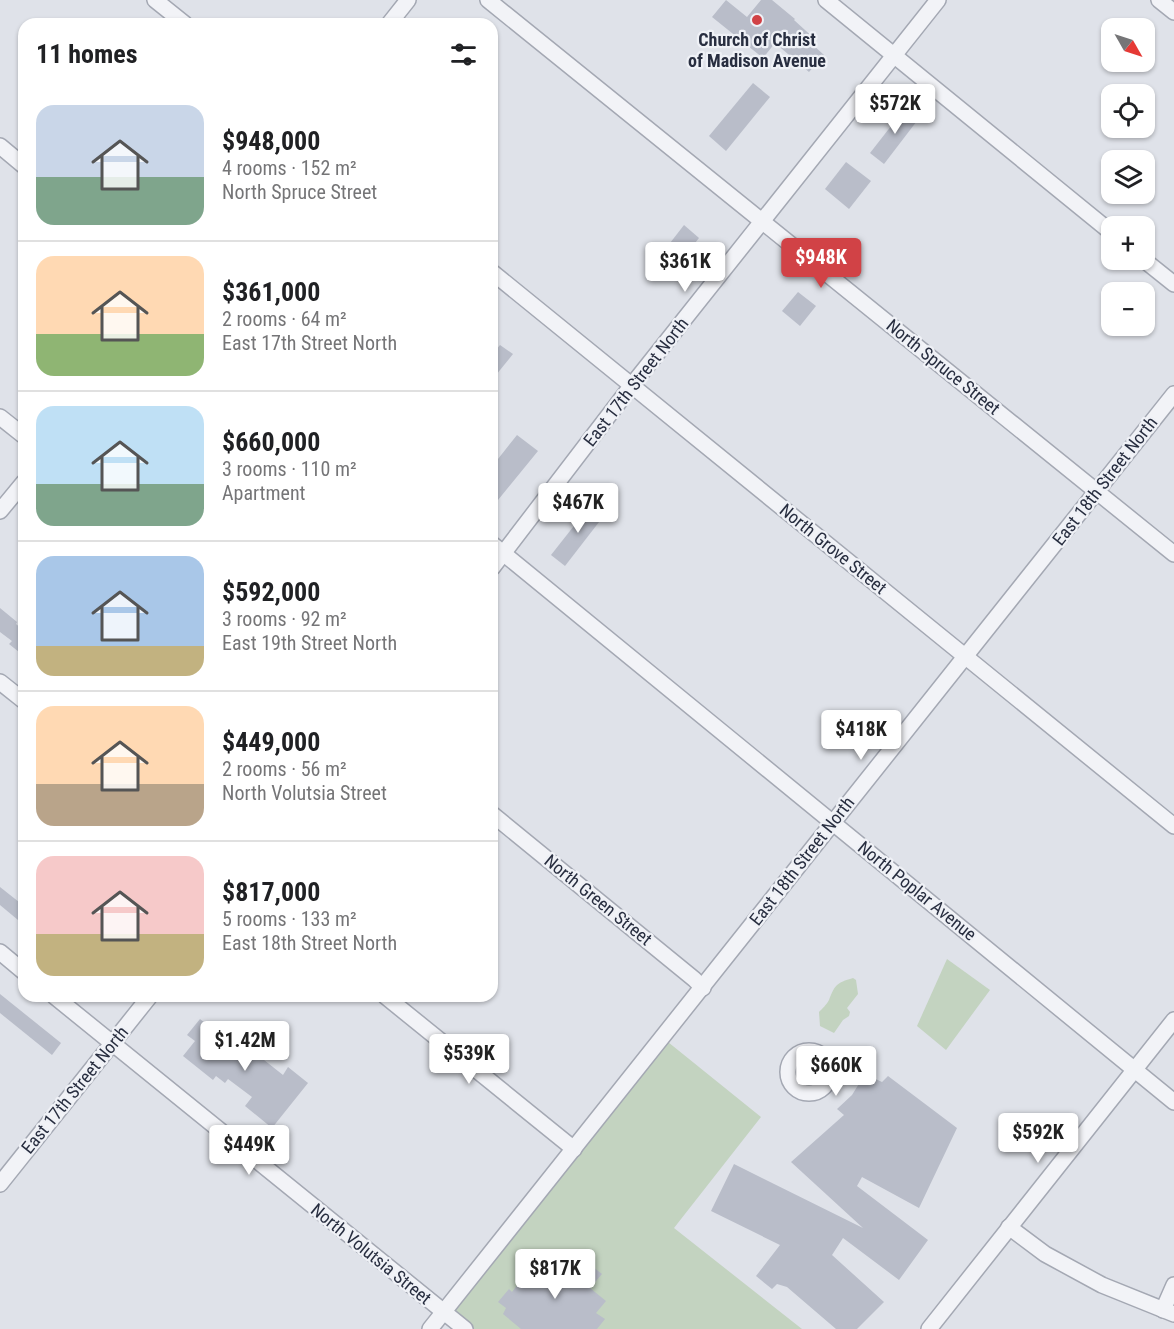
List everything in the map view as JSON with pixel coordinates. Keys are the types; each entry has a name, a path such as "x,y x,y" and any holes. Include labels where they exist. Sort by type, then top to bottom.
{"street":[{"path":"155,0 178,18"},
{"path":"394,18 408,0"},
{"name":"North Spruce Street","path":"488,0 1174,554"},
{"path":"826,0 1101,224"},
{"name":"East 17th Street North","path":"498,549 763,222 938,0"},
{"path":"1159,0 1174,12"},
{"path":"0,146 18,161"},
{"path":"1155,269 1174,284"},
{"name":"North Grove Street","path":"498,277 1174,826"},
{"name":"East 18th Street North","path":"430,1329 1174,394"},
{"path":"0,417 18,431"},
{"path":"0,511 18,489"},
{"name":"North Poplar Avenue","path":"498,549 1174,1102"},
{"path":"0,682 18,696"},
{"name":"North Green Street","path":"498,819 694,979 702,988"},
{"path":"0,952 18,967"},
{"name":"North Volutsia Street","path":"62,1002 465,1329"},
{"name":"East 17th Street North","path":"0,1184 145,1002"},
{"path":"392,1002 574,1149"},
{"path":"929,1329 1174,1020"},
{"path":"1009,1227 1045,1254 1102,1285 1169,1312 1174,1285"}],"green space":[{"path":"947,959 990,990 946,1050 917,1026"},
{"path":"853,978 856,980 858,994 847,1008 850,1012 849,1016 843,1020 834,1033 820,1026 819,1012 828,1002 835,988 840,983"},
{"path":"663,1038 761,1117 674,1228 802,1329 465,1329 444,1312"}],"building":[{"path":"726,0 747,17 761,0 772,0 816,40 812,44 824,55 809,72 775,43 763,58 712,17"},
{"path":"753,83 770,97 726,151 709,136"},
{"path":"906,107 920,117 884,164 870,153"},
{"path":"846,162 871,181 849,209 825,189"},
{"path":"684,225 699,238 675,268 660,256"},
{"path":"798,292 816,306 800,326 782,311"},
{"path":"500,345 513,354 498,373 498,348"},
{"path":"517,435 538,451 498,500 498,459"},
{"path":"592,503 606,513 565,566 551,555"},
{"path":"0,608 17,622 18,651 9,644 12,641 0,632"},
{"path":"0,887 18,901 18,920 0,905"},
{"path":"0,994 61,1043 52,1055 0,1013"},
{"path":"200,1019 229,1042 234,1036 283,1075 288,1067 308,1083 272,1128 245,1106 252,1097 228,1079 225,1083 216,1076 213,1080 183,1056 195,1041 187,1035"},
{"path":"865,1074 882,1082 888,1076 957,1128 919,1208 862,1177 857,1186 928,1240 899,1280 843,1238 832,1255 884,1302 857,1329 836,1329 787,1287 777,1284 772,1289 756,1276 780,1245 711,1211 734,1164 863,1228 791,1162 844,1115 837,1109 852,1095"},
{"path":"588,1263 602,1274 590,1288 606,1301 596,1313 605,1319 597,1329 521,1329 503,1314 506,1308 498,1302 509,1289 512,1292 534,1264 547,1275 556,1264 574,1279"}],"place":[{"name":"Church of Christ of Madison Avenue","path":"757,20"}]}
